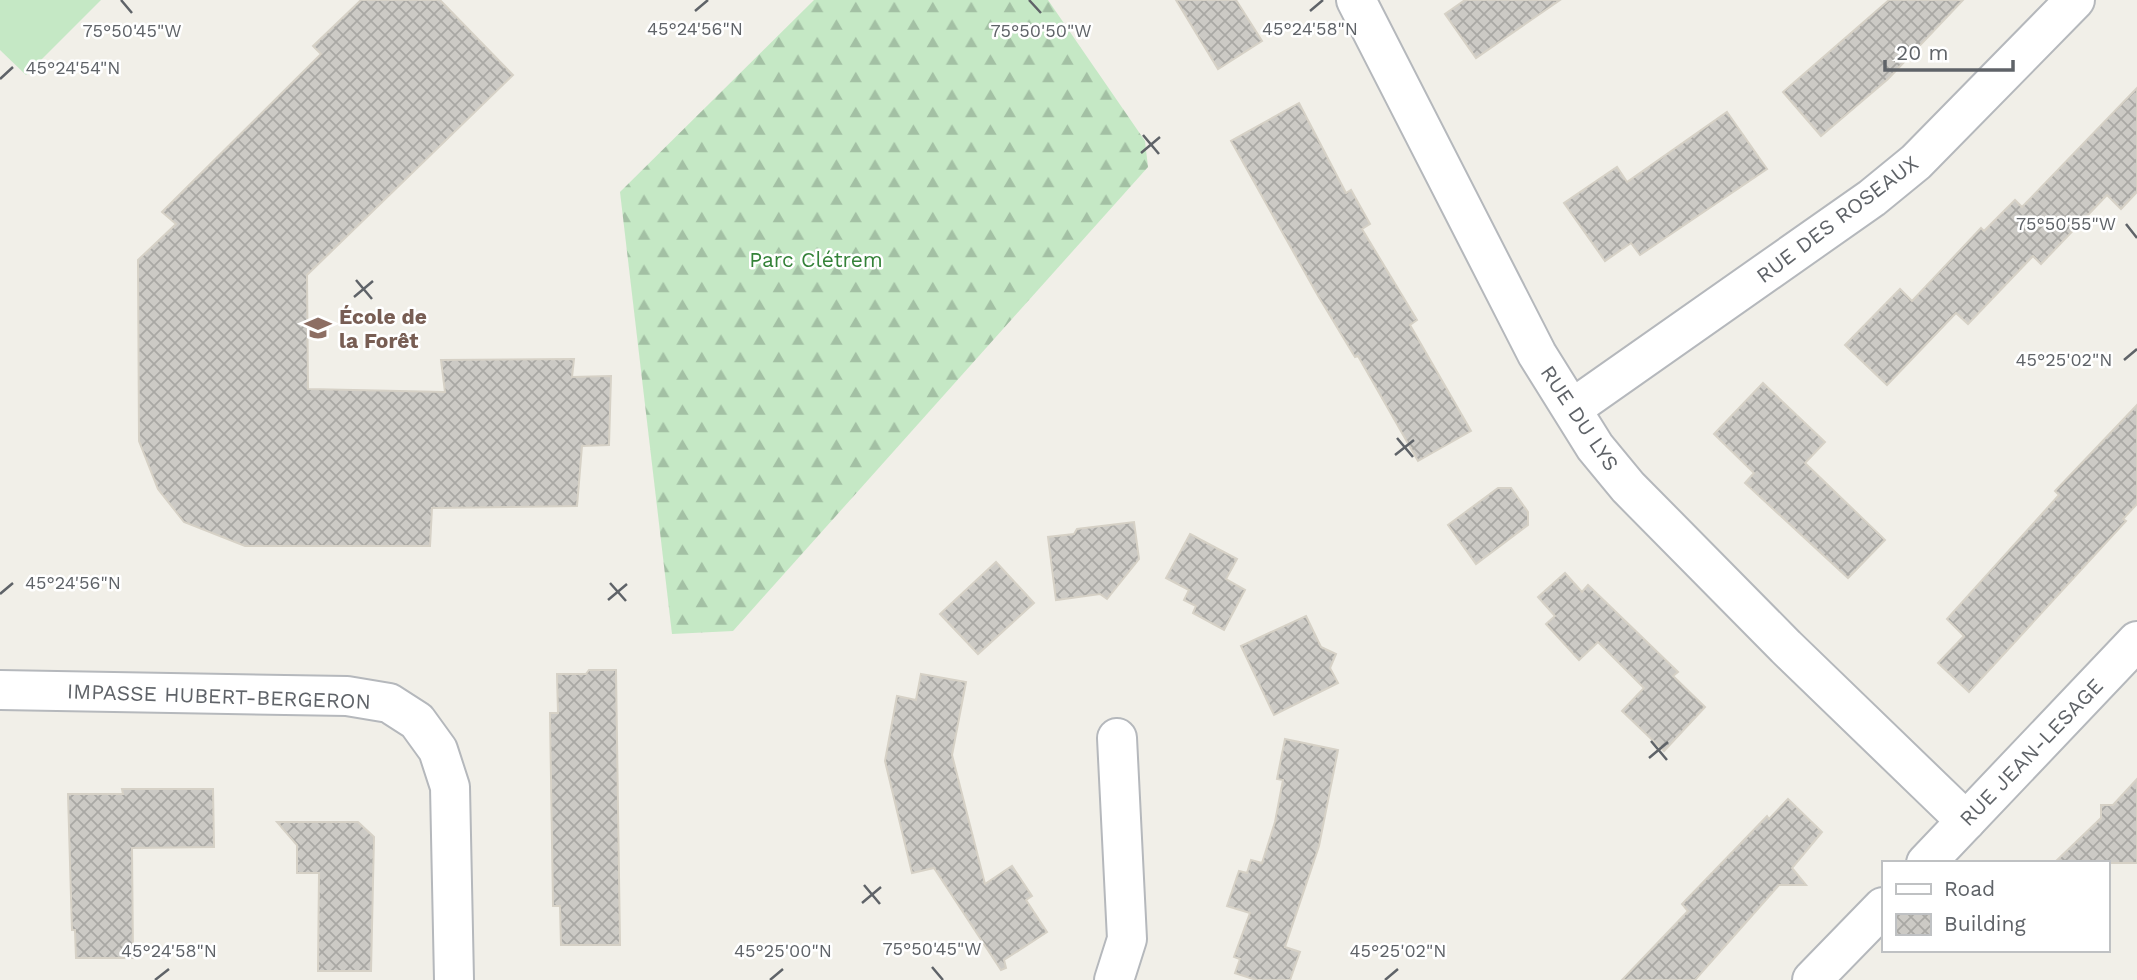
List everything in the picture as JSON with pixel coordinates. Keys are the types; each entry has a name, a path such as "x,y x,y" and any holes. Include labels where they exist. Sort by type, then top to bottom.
{"street":[{"name":"RUE DU LYS","path":"1356,0 1537,354 1595,447 1628,487 1786,647 1966,821"},
{"name":"RUE DES ROSEAUX","path":"1573,408 1872,198 1916,162 2075,0"},
{"name":"RUE JEAN-LESAGE","path":"1928,861 2137,641"},
{"name":"IMPASSE HUBERT-BERGERON","path":"0,690 347,696 389,703 417,720 438,750 450,786 454,980"},
{"path":"1114,980 1127,939 1118,738"},
{"path":"1812,980 1882,908"}],"green space":[{"path":"0,0 101,0 26,75 0,50"},
{"name":"Parc Clétrem","path":"814,0 1048,0 1145,141 1148,167 733,631 672,634 620,192"}],"building":[{"path":"361,0 440,0 513,75 307,275 308,389 445,392 441,360 574,359 572,377 611,376 609,445 582,446 577,506 432,508 430,546 245,546 184,522 158,489 139,441 138,260 176,224 162,212 321,54 313,46"},
{"path":"1176,0 1236,0 1262,41 1218,69"},
{"path":"1465,0 1560,0 1476,58 1445,14"},
{"path":"1889,0 1963,0 1888,79 1821,136 1783,92"},
{"path":"2137,88 2137,192 2121,209 2107,195 2041,264 2033,256 1968,324 1956,313 1887,385 1845,345 1900,289 1912,301 1981,228 1984,231 2015,200 2022,207"},
{"path":"1299,103 1346,193 1351,190 1370,224 1362,229 1417,320 1410,325 1471,431 1418,461 1358,356 1355,357 1317,294 1231,141"},
{"path":"1727,112 1767,169 1640,255 1631,243 1605,261 1564,203 1617,167 1627,182"},
{"path":"1763,383 1825,442 1805,463 1885,540 1848,578 1745,483 1754,473 1714,434"},
{"path":"2137,405 2137,504 2123,519 2126,521 1969,692 1938,663 1964,636 1947,619 2059,495 2055,491"},
{"path":"1498,488 1511,488 1528,512 1528,525 1476,564 1448,525"},
{"path":"1134,522 1139,559 1107,599 1100,594 1056,600 1048,537 1074,534 1077,529"},
{"path":"1190,534 1237,559 1226,579 1245,590 1224,630 1193,613 1196,606 1184,600 1189,590 1166,578"},
{"path":"996,562 1034,603 978,654 940,614"},
{"path":"1565,573 1582,592 1588,585 1678,672 1673,676 1705,707 1664,751 1622,711 1644,688 1598,642 1579,660 1546,624 1555,616 1538,597"},
{"path":"1306,616 1321,647 1336,654 1330,668 1338,683 1274,715 1241,646"},
{"path":"589,670 616,670 620,945 561,945 560,906 553,906 550,713 558,713 557,674 586,674"},
{"path":"921,674 966,682 952,755 985,884 1012,866 1032,896 1026,900 1047,932 1004,960 1006,968 1001,970 934,868 912,873 885,761 897,696 916,700"},
{"path":"1285,739 1338,750 1319,846 1285,947 1300,952 1290,980 1256,980 1235,973 1240,959 1234,957 1250,913 1227,906 1239,871 1247,873 1251,860 1262,863 1275,822 1283,780 1277,779"},
{"path":"2137,779 2137,863 2056,861 2101,818 2101,805 2113,805"},
{"path":"122,789 213,789 214,847 132,848 133,958 76,958 75,930 72,930 68,794 123,794"},
{"path":"1788,799 1822,832 1792,868 1806,885 1779,885 1695,980 1622,980 1688,911 1682,904 1767,816 1769,819"},
{"path":"277,822 358,822 374,837 371,971 318,971 319,873 297,873 297,845"}],"place":[{"name":"École de la Forêt","path":"318,328"}]}
